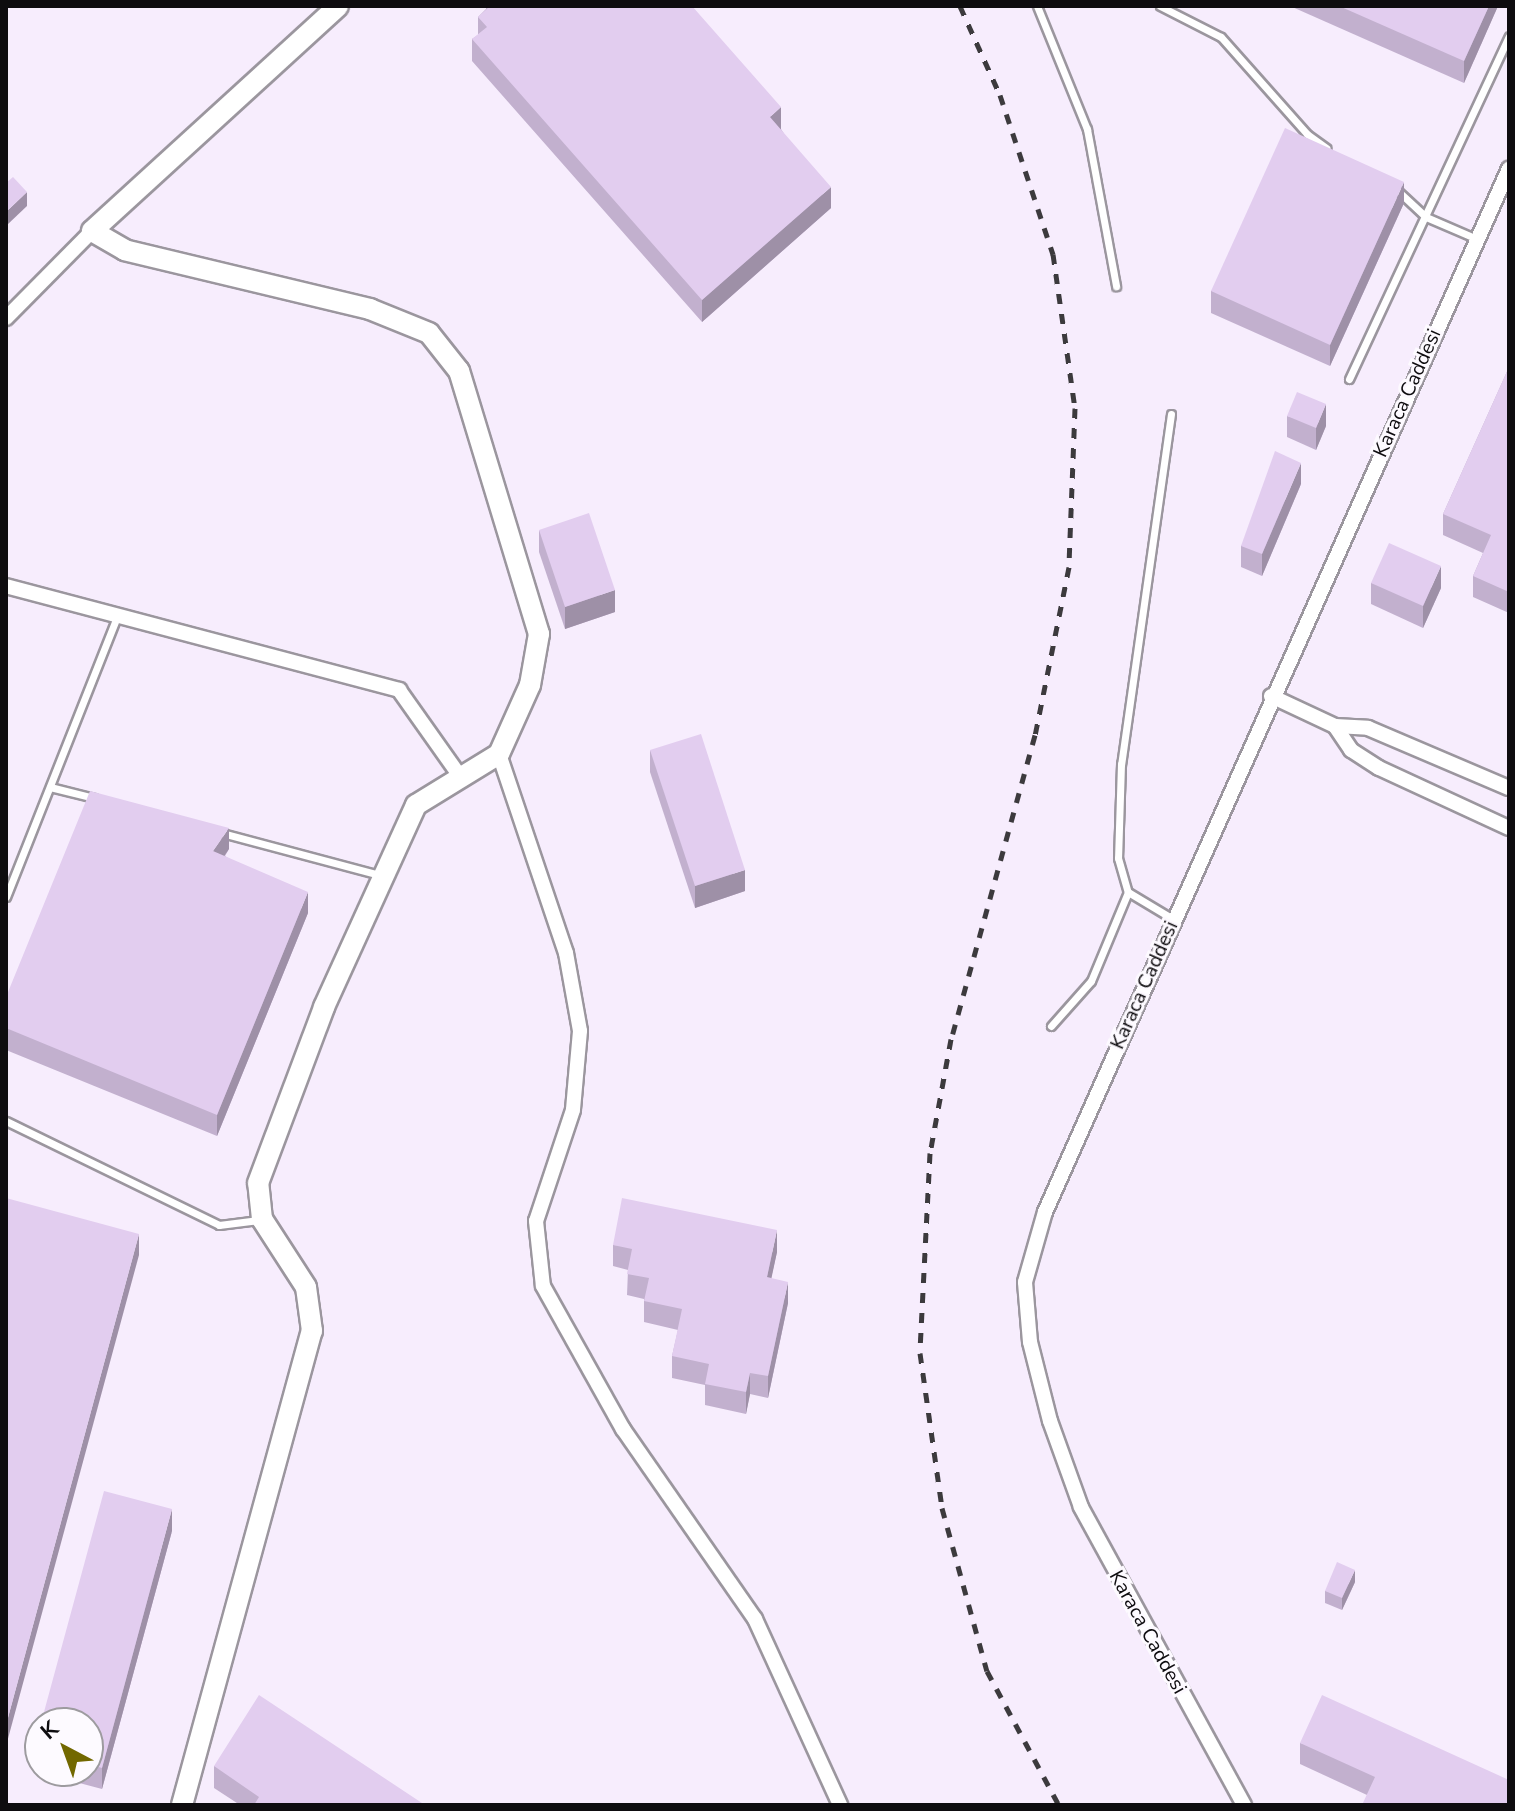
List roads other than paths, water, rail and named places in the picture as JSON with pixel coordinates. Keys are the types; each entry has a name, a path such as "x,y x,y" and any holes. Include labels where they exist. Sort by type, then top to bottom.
{"street":[{"path":"6,318 92,231 338,6"},
{"name":"Karaca Caddesi","path":"1244,1805 1081,1507 1030,1342 1025,1282 1045,1212 1271,696 1509,169"},
{"path":"92,231 125,250 370,309 429,333 459,371 539,634 530,685 499,754 416,805 324,1007 258,1183 262,1219 306,1287 312,1331 182,1805"},
{"path":"6,586 399,690 462,779"},
{"path":"1271,696 1335,726 1368,728 1509,788"},
{"path":"1335,726 1351,750 1379,768 1509,828"},
{"path":"499,754 566,953 580,1031 573,1110 536,1221 543,1286 623,1429 755,1619 840,1805"}],"lane":[{"path":"1037,6 1087,129 1116,286"},
{"path":"1160,6 1221,37 1307,134 1331,152"},
{"path":"1349,379 1509,36"},
{"path":"1382,183 1409,196 1426,217 1477,239"},
{"path":"1051,1026 1091,981 1128,892 1118,858 1121,764 1171,414"},
{"path":"6,897 118,615"},
{"path":"50,787 111,803"},
{"path":"217,832 385,877"},
{"path":"1128,892 1173,919"},
{"path":"6,1121 219,1225 262,1219"}],"railway":[{"path":"960,6 1000,95 1053,254 1075,408 1069,567 1035,735 951,1039 930,1153 920,1353 942,1508 987,1671 1059,1805"}]}
